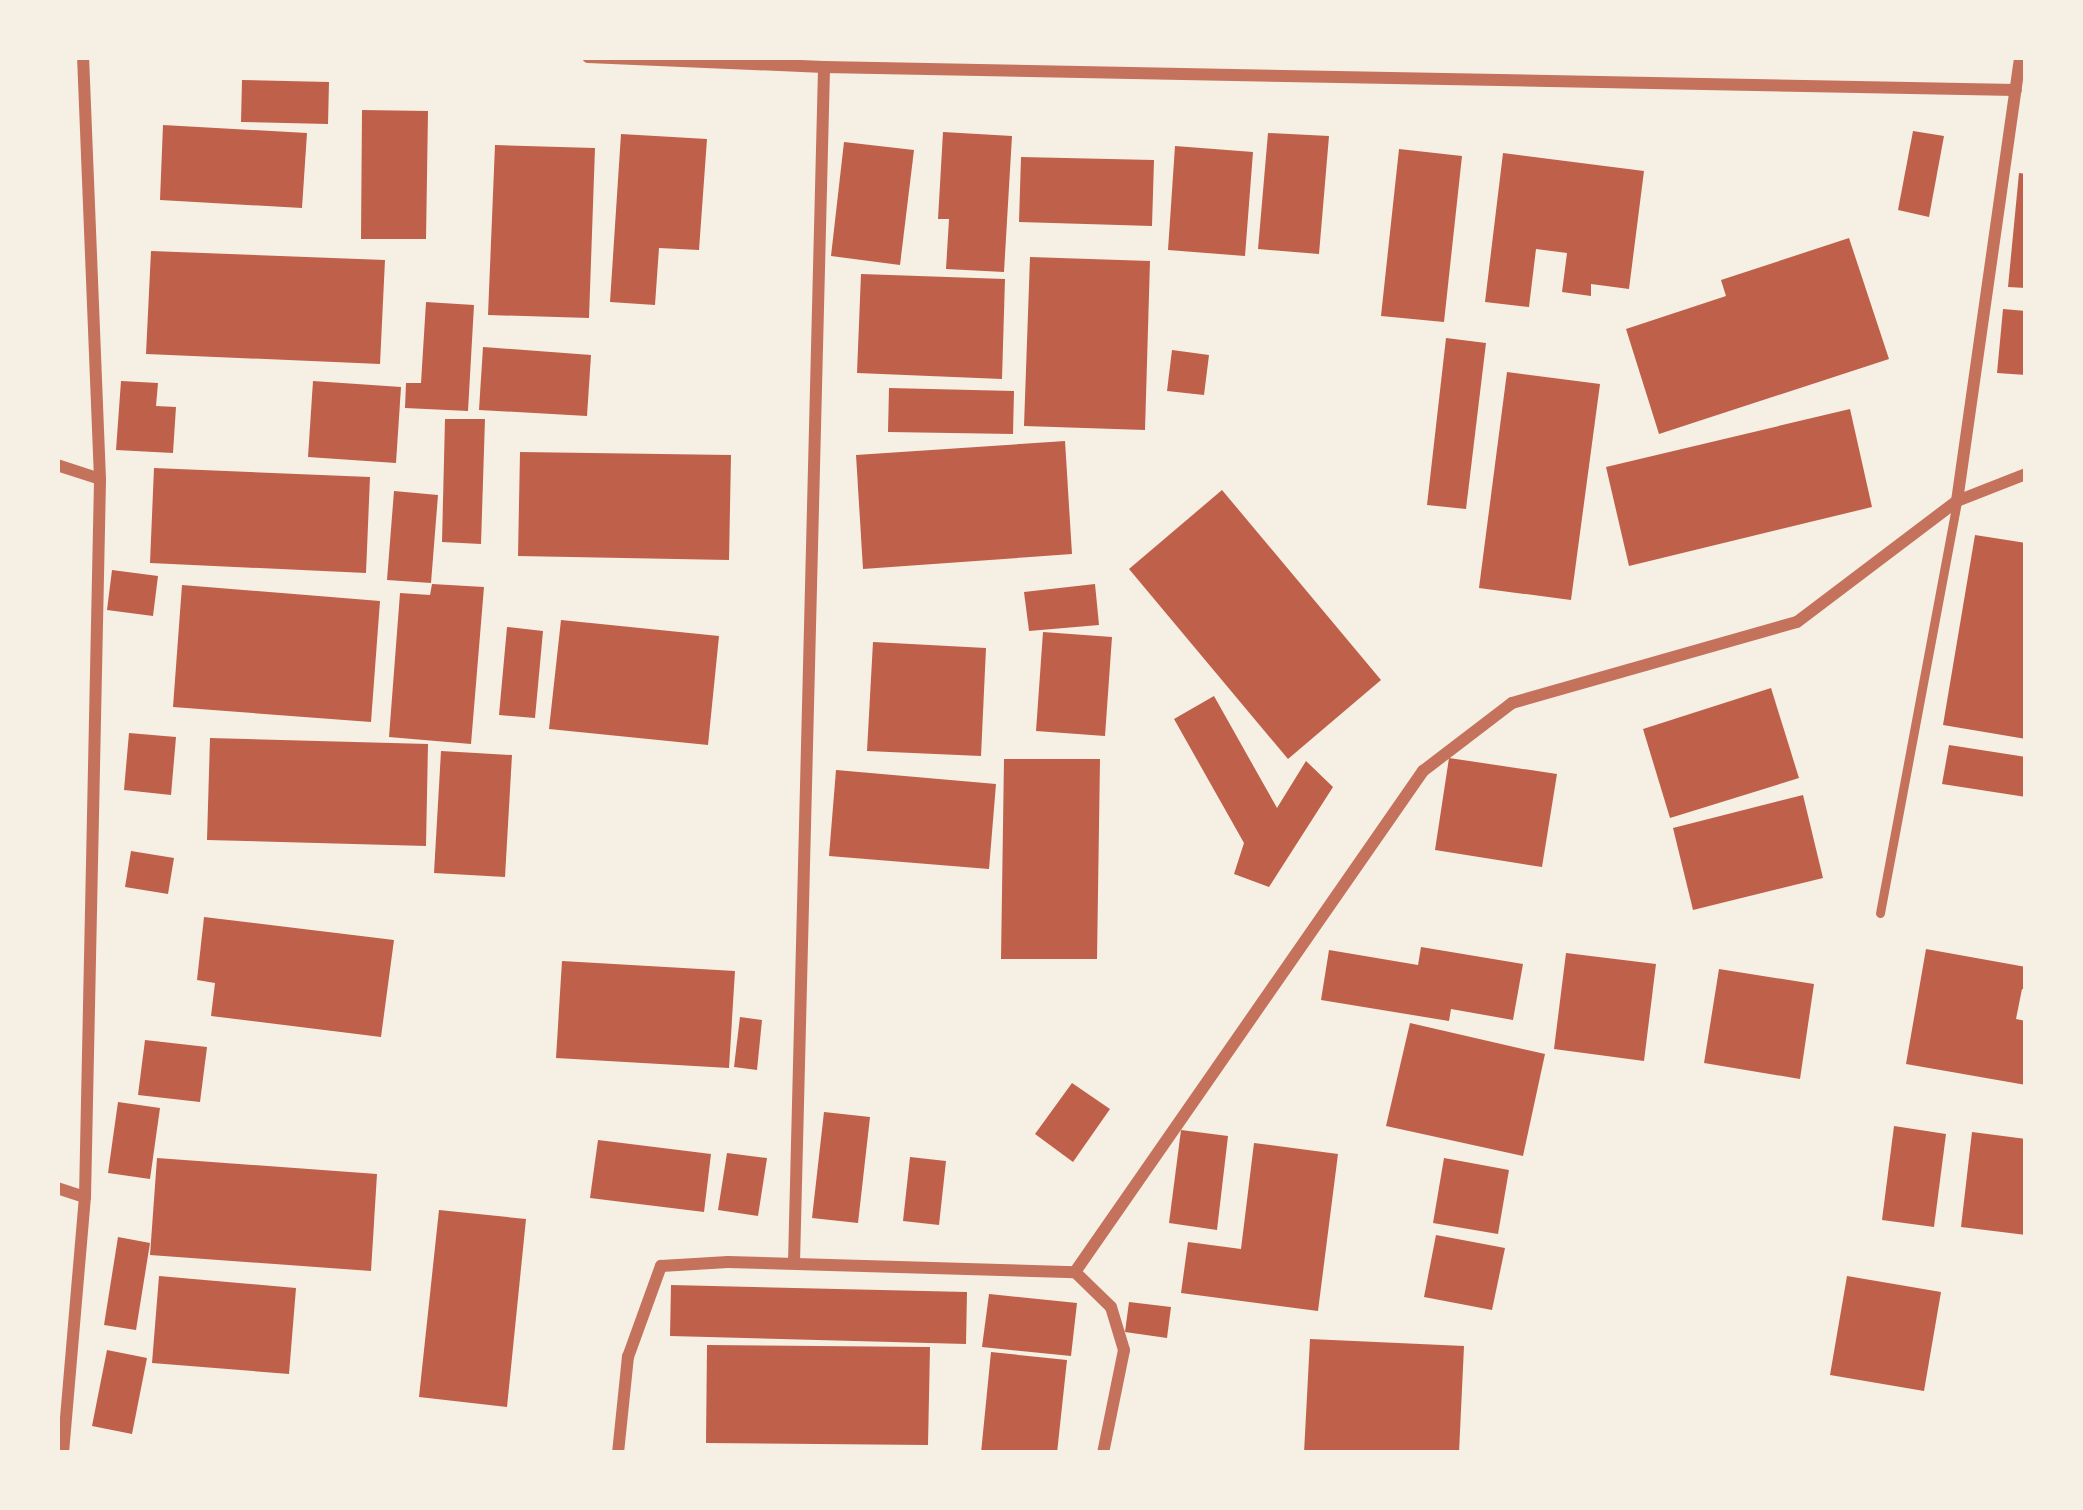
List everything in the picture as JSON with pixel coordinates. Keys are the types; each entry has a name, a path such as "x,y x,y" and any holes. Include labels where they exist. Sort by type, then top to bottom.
{"street":[{"path":"63,1453 86,1197 100,479 83,57"},
{"path":"588,57 824,67 1140,64 2016,90"},
{"path":"1957,501 2020,57"},
{"path":"794,1262 824,67"},
{"path":"57,465 100,479"},
{"path":"1075,1273 1424,771 1512,703 1797,622 1957,501 2026,474"},
{"path":"57,1187 86,1197"},
{"path":"618,1453 628,1357 661,1266 794,1262 1075,1273 1112,1307 1124,1350 1103,1453"}],"lane":[{"path":"1880,913 1957,501"}],"building":[{"path":"242,80 329,82 328,124 241,122"},
{"path":"362,110 428,111 426,239 361,239"},
{"path":"163,125 307,133 302,208 160,200"},
{"path":"1913,131 1944,136 1929,217 1898,210"},
{"path":"943,132 1012,136 1004,272 946,269 949,219 938,219"},
{"path":"1268,133 1329,136 1319,254 1258,249"},
{"path":"621,134 707,139 699,250 659,248 655,305 610,302"},
{"path":"844,142 914,150 900,265 831,256"},
{"path":"495,145 595,148 589,318 488,315"},
{"path":"1175,146 1253,152 1245,256 1168,250"},
{"path":"1399,149 1462,156 1444,322 1381,316"},
{"path":"1503,153 1644,171 1629,289 1591,284 1591,296 1562,292 1567,253 1536,249 1529,307 1485,302"},
{"path":"1021,157 1154,160 1152,226 1019,222"},
{"path":"2019,173 2026,174 2026,288 2008,287"},
{"path":"1849,238 1889,359 1659,434 1626,329 1726,296 1721,280"},
{"path":"151,251 385,260 380,364 146,354"},
{"path":"1030,257 1150,261 1145,430 1024,426"},
{"path":"861,274 1005,279 1002,379 857,373"},
{"path":"426,302 474,305 468,411 405,408 406,383 421,383"},
{"path":"2003,309 2026,311 2026,375 1997,373"},
{"path":"1446,338 1486,343 1466,509 1427,505"},
{"path":"483,347 591,355 587,416 479,410"},
{"path":"1172,350 1209,355 1204,395 1167,391"},
{"path":"1507,372 1600,384 1571,600 1479,588"},
{"path":"121,381 158,383 156,406 176,407 173,453 116,450"},
{"path":"313,381 401,387 396,463 308,457"},
{"path":"889,388 1014,391 1013,434 888,432"},
{"path":"1850,409 1872,507 1629,566 1606,467"},
{"path":"445,419 485,419 481,544 442,542"},
{"path":"1065,441 1072,554 863,569 856,455"},
{"path":"520,452 731,455 729,560 518,556"},
{"path":"154,468 370,477 366,573 150,563"},
{"path":"1222,490 1381,680 1288,759 1129,569"},
{"path":"394,491 438,495 431,583 387,580"},
{"path":"1975,535 2026,543 2026,739 1943,725"},
{"path":"112,570 158,576 153,616 107,610"},
{"path":"432,584 484,587 471,744 389,737 400,593 430,595"},
{"path":"1095,584 1099,625 1029,631 1024,592"},
{"path":"182,585 380,601 371,722 173,707"},
{"path":"561,620 719,636 708,745 549,729"},
{"path":"507,627 543,631 535,718 499,715"},
{"path":"1043,632 1112,637 1105,736 1036,731"},
{"path":"873,642 986,648 981,756 867,751"},
{"path":"1771,688 1799,778 1670,818 1643,729"},
{"path":"1214,696 1277,808 1306,761 1333,787 1269,887 1234,874 1244,843 1174,719"},
{"path":"129,733 176,737 171,795 124,790"},
{"path":"210,738 428,744 426,846 207,840"},
{"path":"1949,745 2026,757 2026,797 1942,784"},
{"path":"441,751 512,755 505,877 434,873"},
{"path":"1449,758 1557,774 1542,867 1435,850"},
{"path":"1004,759 1100,759 1097,959 1001,959"},
{"path":"836,770 996,784 989,869 829,856"},
{"path":"1803,795 1823,878 1693,910 1673,828"},
{"path":"131,851 174,858 168,894 125,887"},
{"path":"204,917 394,940 381,1037 211,1016 215,983 197,980"},
{"path":"1421,947 1523,964 1513,1020 1451,1009 1449,1021 1321,1000 1329,950 1418,965"},
{"path":"1926,949 2026,967 2026,990 2022,989 2016,1019 2026,1021 2026,1085 1906,1064"},
{"path":"1566,953 1656,964 1644,1061 1554,1049"},
{"path":"562,961 735,971 729,1068 556,1058"},
{"path":"1719,969 1814,984 1800,1079 1704,1063"},
{"path":"740,1017 762,1020 757,1070 734,1067"},
{"path":"1410,1023 1545,1054 1523,1156 1386,1126"},
{"path":"145,1040 207,1047 200,1102 138,1095"},
{"path":"1072,1083 1110,1109 1073,1162 1035,1134"},
{"path":"118,1102 160,1108 150,1179 108,1173"},
{"path":"824,1112 870,1117 858,1223 812,1218"},
{"path":"1894,1126 1946,1134 1934,1227 1882,1220"},
{"path":"1181,1130 1228,1136 1217,1230 1169,1223"},
{"path":"1972,1132 2026,1139 2026,1235 1961,1227"},
{"path":"598,1140 711,1154 704,1212 590,1198"},
{"path":"1254,1143 1338,1154 1318,1311 1181,1293 1188,1242 1241,1249"},
{"path":"727,1153 767,1158 758,1216 718,1210"},
{"path":"910,1157 946,1161 939,1225 903,1221"},
{"path":"157,1158 377,1174 371,1271 150,1255"},
{"path":"1444,1158 1509,1170 1498,1234 1433,1223"},
{"path":"439,1210 526,1219 507,1407 419,1397"},
{"path":"1436,1235 1505,1248 1492,1310 1424,1297"},
{"path":"118,1237 150,1243 136,1330 104,1325"},
{"path":"159,1276 296,1288 289,1374 152,1363"},
{"path":"1847,1276 1941,1292 1924,1391 1830,1375"},
{"path":"671,1285 967,1292 966,1344 670,1336"},
{"path":"989,1294 1077,1303 1071,1356 982,1347"},
{"path":"1129,1302 1171,1307 1167,1338 1125,1332"},
{"path":"1310,1339 1464,1346 1459,1453 1304,1453"},
{"path":"707,1345 930,1347 928,1445 706,1443"},
{"path":"107,1350 147,1358 132,1434 92,1426"},
{"path":"991,1352 1067,1360 1057,1453 981,1453"}]}
